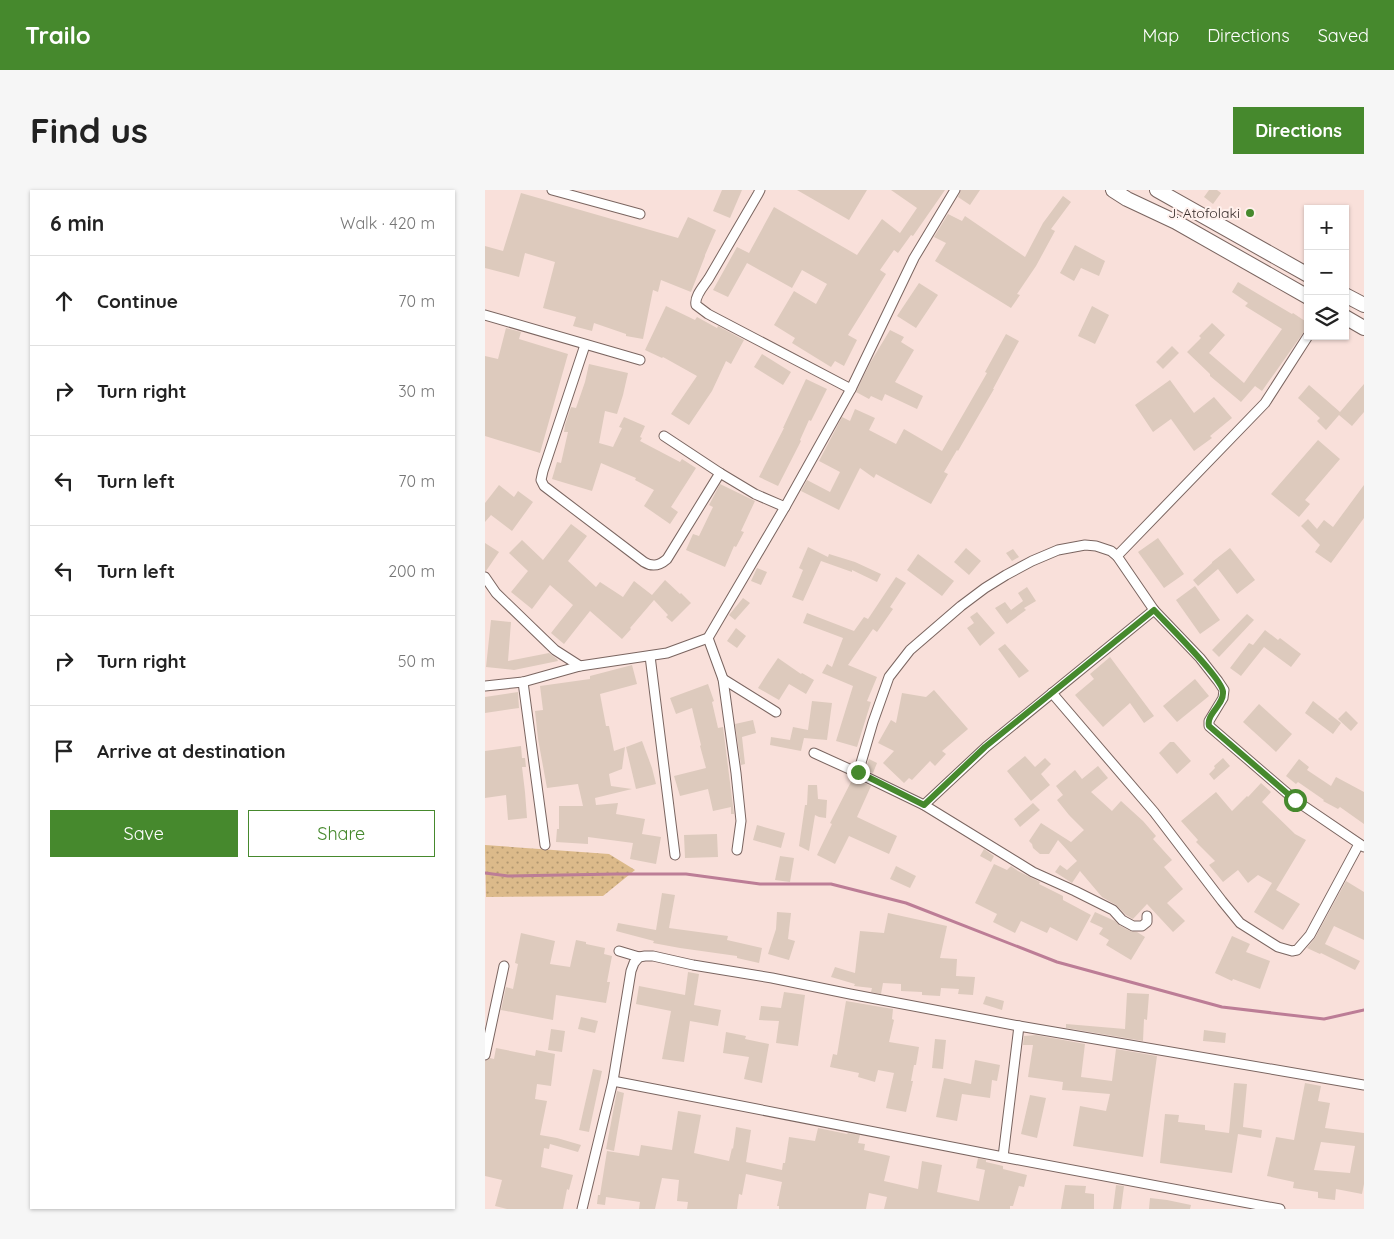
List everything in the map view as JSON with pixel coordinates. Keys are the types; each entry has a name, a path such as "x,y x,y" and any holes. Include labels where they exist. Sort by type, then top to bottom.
{"highway":[{"path":"1113,190 1130,194 1304,295"},
{"path":"1157,190 1304,273"},
{"path":"1349,297 1364,305"},
{"path":"1349,319 1364,328"}],"street":[{"path":"552,190 640,214"},
{"path":"760,190 700,291 695,301 696,305 708,314 851,389"},
{"path":"485,686 523,682 580,666 667,653 708,638 785,507 851,389 914,258 955,190"},
{"path":"485,315 640,360"},
{"path":"1117,556 1265,403 1305,340"},
{"path":"585,345 541,477 544,486 644,562 650,565 657,565 667,560 720,473"},
{"path":"664,436 755,494 785,507"},
{"path":"858,772 889,678 910,650 985,588 1032,561 1058,550 1085,545 1097,546 1111,551 1117,556 1154,610 1200,658 1224,690 1223,698 1209,721 1209,726 1295,800 1362,845 1311,935 1302,946 1292,951 1278,947 1241,923 1154,812 1053,693"},
{"path":"485,577 496,593 555,650 580,666"},
{"path":"924,805 985,747 1154,610"},
{"path":"708,638 723,679 736,772 741,821 737,850"},
{"path":"650,656 675,855"},
{"path":"723,679 776,712"},
{"path":"523,682 545,845"},
{"path":"814,753 858,772 924,805 1033,872 1075,890 1113,910 1122,920 1133,926 1141,926 1147,922 1147,916"},
{"path":"619,951 639,958"},
{"path":"582,1209 613,1081 631,972 634,963 639,958 645,956 771,978 1019,1026 1364,1085"},
{"path":"485,1056 504,966"},
{"path":"1003,1157 1019,1026"},
{"path":"613,1081 1280,1209"}],"shaded area":[{"path":"485,845 609,854 635,870 603,896 486,897"}],"building":[{"path":"722,190 742,190 730,218 713,211"},
{"path":"797,190 867,190 849,220"},
{"path":"891,190 945,190 913,236 911,235 898,253 894,250 880,270 886,274 848,335 857,340 844,366 835,361 831,367 792,343 795,338 774,325 794,291 816,304 827,284 802,270 792,288 747,263 728,297 713,290 737,247 749,253 774,207 857,255 882,219 900,233 917,208"},
{"path":"961,190 980,190 970,205 958,197"},
{"path":"1209,190 1217,190 1221,193 1213,204 1204,197"},
{"path":"521,193 678,238 688,217 716,230 691,292 661,280 658,292 653,290 643,339 626,336 626,334 594,323 592,331 573,326 576,317 543,308 555,262 525,253 519,277 485,268 485,246 503,251"},
{"path":"1063,196 1071,202 1051,229 1055,231 1036,266 1017,294 1020,295 1011,308 935,261 946,243 934,237 948,214 962,221 965,216 1025,257 1043,223"},
{"path":"1075,245 1105,261 1099,276 1081,268 1074,281 1060,273"},
{"path":"1238,282 1304,320 1304,332 1262,391 1255,386 1241,402 1210,376 1187,352 1212,323 1225,335 1209,353 1244,383 1282,329 1245,306 1248,303 1232,292"},
{"path":"919,283 938,295 916,328 897,316"},
{"path":"666,306 695,320 697,317 717,328 718,326 744,340 731,364 726,361 712,391 689,425 671,414 697,376 663,357 645,350"},
{"path":"1092,306 1109,315 1095,344 1078,336"},
{"path":"506,328 521,332 519,339 568,354 540,453 485,436 485,356 498,359"},
{"path":"890,330 904,337 901,342 914,350 895,382 923,396 917,409 885,394 882,401 871,396 869,399 856,392 870,363"},
{"path":"1006,334 1019,341 994,389 944,472 948,474 931,504 876,474 874,478 860,468 839,510 801,491 807,480 830,492 840,472 819,461 842,417 850,421 855,409 875,418 869,430 896,444 904,429 942,451 987,373 985,372"},
{"path":"1172,346 1179,353 1163,369 1156,362"},
{"path":"762,354 791,372 783,385 754,367"},
{"path":"589,364 628,373 617,414 605,411 599,443 613,447 622,428 619,427 624,417 645,426 640,441 680,462 682,459 696,468 671,507 678,512 670,524 644,506 654,490 635,480 636,478 601,463 592,491 552,479 557,462 561,463 568,432 564,432 565,425 571,407 576,408"},
{"path":"806,379 827,389 811,421 809,420 801,441 778,486 759,477"},
{"path":"1170,380 1194,413 1214,397 1232,418 1210,436 1212,438 1194,451 1171,419 1153,432 1135,405"},
{"path":"1364,384 1364,412 1352,426 1339,415 1326,430 1317,421 1320,418 1298,398 1309,385 1340,412"},
{"path":"1318,440 1340,459 1305,500 1310,504 1299,517 1271,494"},
{"path":"720,484 755,501 741,531 744,532 736,547 734,546 725,567 686,550 693,534 699,536 713,507 709,505"},
{"path":"499,485 514,497 518,491 533,502 512,531 491,515 485,522 485,503"},
{"path":"1364,485 1364,518 1331,563 1315,552 1320,545 1301,526 1308,519 1317,529 1324,520 1333,527"},
{"path":"571,524 587,536 568,561 596,587 600,582 623,597 634,581 652,595 665,580 691,603 672,622 654,600 622,639 590,611 564,644 551,633 573,605 550,585 532,609 511,592 528,571 509,553 522,540 543,560"},
{"path":"1158,538 1184,574 1164,588 1138,552"},
{"path":"485,543 499,552 486,571 485,571"},
{"path":"808,547 828,557 829,554 855,562 881,574 877,582 852,570 852,572 821,561 803,601 792,597 803,570 799,568"},
{"path":"966,548 981,561 969,575 954,562"},
{"path":"1230,548 1255,580 1237,594 1218,569 1198,586 1193,580"},
{"path":"1013,549 1019,557 1012,561 1006,553"},
{"path":"918,554 954,581 942,596 907,570"},
{"path":"757,568 767,572 761,585 751,581"},
{"path":"896,577 906,583 890,607 893,609 877,632 873,629 848,665 877,677 867,701 871,702 857,747 836,741 853,686 822,673 827,664 832,667 843,638 803,623 807,613 854,631 864,617 868,619"},
{"path":"1195,586 1220,620 1200,634 1176,600"},
{"path":"1027,587 1036,601 1024,608 1026,610 1007,624 995,608 1005,602 1011,610 1023,601 1018,593"},
{"path":"743,598 750,603 735,620 729,615"},
{"path":"977,612 995,633 980,646 967,628 974,623 970,617"},
{"path":"1247,614 1254,620 1219,657 1212,650"},
{"path":"491,620 511,622 508,661 549,653 558,661 514,670 486,667"},
{"path":"736,628 746,636 737,648 727,641"},
{"path":"1265,630 1278,640 1280,638 1301,654 1291,667 1264,647 1241,676 1230,668 1249,643 1253,645"},
{"path":"1005,644 1029,671 1019,678 998,649"},
{"path":"1110,657 1154,716 1144,723 1130,703 1103,727 1075,695 1094,679 1090,674"},
{"path":"778,658 801,674 814,680 806,694 789,684 779,700 758,688"},
{"path":"632,665 637,684 600,694 606,726 609,726 614,751 625,747 622,769 609,774 611,786 632,789 595,798 596,805 618,803 616,814 645,819 642,834 661,837 656,864 630,859 633,843 588,837 588,844 556,842 557,829 559,829 559,806 583,806 578,784 547,788 538,739 535,711 543,710 540,686 590,679 590,676"},
{"path":"1195,679 1209,696 1177,722 1163,706"},
{"path":"708,684 714,701 712,702 718,728 723,727 734,814 731,814 731,807 713,811 708,789 680,796 674,776 706,768 692,708 676,714 670,698"},
{"path":"934,690 968,729 942,751 946,754 935,766 930,761 912,780 909,778 904,783 883,763 894,751 878,743 891,720 896,723 902,693 926,697"},
{"path":"518,692 519,708 485,713 485,697"},
{"path":"812,701 832,703 827,740 804,738 801,751 770,745 771,737 790,740 793,727 808,730"},
{"path":"1313,701 1341,723 1333,734 1305,713"},
{"path":"1259,704 1292,734 1276,752 1243,722"},
{"path":"1346,711 1358,723 1351,731 1338,719"},
{"path":"753,720 756,733 742,737 745,764 741,765 735,724"},
{"path":"642,741 656,784 636,789 626,747"},
{"path":"1170,742 1174,742 1191,761 1177,774 1159,753"},
{"path":"521,746 522,758 525,758 526,767 522,767 527,818 508,820 506,795 485,798 485,751"},
{"path":"1025,756 1035,767 1045,758 1051,764 1041,774 1050,785 1031,801 1007,771"},
{"path":"1223,758 1230,766 1214,780 1209,774 1215,768 1214,766"},
{"path":"869,759 877,763 873,773 865,770"},
{"path":"1299,759 1309,767 1307,770 1331,786 1336,777 1364,792 1364,824 1340,807 1338,809 1323,801 1298,782 1296,784 1286,776"},
{"path":"1098,766 1108,778 1091,792 1112,811 1121,801 1156,836 1153,839 1172,860 1164,867 1183,889 1167,903 1185,921 1173,932 1147,904 1133,919 1116,905 1102,897 1080,871 1072,883 1055,872 1060,865 1067,870 1077,861 1058,840 1049,854 1040,854 1029,841 1041,823 1071,842 1084,830 1057,800 1063,795 1056,786 1075,770 1082,779"},
{"path":"853,778 871,786 857,817 897,836 889,854 849,836 835,864 817,855 832,824 830,823"},
{"path":"1261,783 1271,792 1262,802 1295,834 1306,840 1276,890 1300,904 1283,930 1254,912 1272,883 1258,875 1248,883 1238,870 1223,882 1209,865 1215,861 1196,842 1198,840 1181,821 1216,792 1232,811"},
{"path":"808,785 817,785 818,799 827,800 826,818 815,815 809,851 799,846 805,805 807,805"},
{"path":"1033,803 1040,810 1020,827 1014,819"},
{"path":"757,825 785,833 781,848 753,840"},
{"path":"717,834 718,857 685,858 684,835"},
{"path":"984,849 994,856 991,862 980,856"},
{"path":"780,856 794,858 790,882 775,880"},
{"path":"994,864 1007,870 1011,866 1040,882 1039,884 1063,896 1063,900 1091,915 1077,941 1050,927 1047,933 1021,921 1015,933 993,922 997,914 975,903"},
{"path":"896,866 916,876 910,888 890,879"},
{"path":"1346,881 1364,892 1364,940 1334,926 1325,944 1360,961 1355,970 1307,948 1315,938"},
{"path":"662,893 675,895 669,928 728,936 727,940 762,948 759,963 737,958 737,956 653,943 654,941 616,931 618,923 656,930"},
{"path":"777,912 791,913 788,939 795,941 789,960 768,954 776,929"},
{"path":"1095,912 1145,937 1131,960 1106,945 1109,940 1099,934 1103,928 1090,922"},
{"path":"888,913 947,926 940,958 957,959 956,976 975,977 973,995 958,994 959,989 941,988 940,996 922,995 922,992 901,991 901,984 883,983 881,994 871,992 872,988 854,986 855,984 831,977 835,967 855,973 860,931 884,933"},
{"path":"521,933 555,941 550,964 570,967 576,940 605,948 604,954 612,956 607,982 610,982 606,1003 556,995 553,1020 501,1010 506,987 513,989 518,964 515,963"},
{"path":"1232,936 1250,944 1246,952 1270,961 1260,989 1233,979 1232,981 1215,973"},
{"path":"688,972 699,974 694,1005 721,1010 718,1026 690,1021 684,1062 662,1059 671,1011 636,1004 639,986 685,995"},
{"path":"784,992 805,995 798,1046 776,1043 779,1021 759,1020 761,1006 781,1008"},
{"path":"1127,993 1149,994 1147,1020 1144,1019 1143,1041 1066,1028 1066,1024 1125,1029"},
{"path":"986,996 1004,1001 1002,1010 983,1004"},
{"path":"846,1001 893,1009 892,1019 894,1020 889,1042 919,1047 906,1112 886,1108 894,1073 878,1070 875,1082 858,1077 859,1073 830,1067 833,1054 837,1055"},
{"path":"581,1017 598,1021 595,1033 578,1029"},
{"path":"551,1029 565,1031 562,1052 548,1050"},
{"path":"1204,1030 1226,1033 1225,1043 1203,1041"},
{"path":"726,1032 746,1036 745,1039 769,1044 762,1083 744,1079 749,1057 723,1053"},
{"path":"1036,1035 1085,1044 1081,1077 1112,1081 1116,1049 1157,1056 1143,1157 1073,1146 1080,1106 1106,1111 1110,1094 1062,1090 1063,1082 1028,1077 1033,1045 1023,1045 1024,1036"},
{"path":"935,1039 946,1040 943,1069 932,1068"},
{"path":"496,1048 535,1056 536,1050 555,1054 551,1086 537,1084 535,1099 547,1101 540,1135 581,1145 578,1152 550,1144 549,1149 544,1148 541,1167 573,1175 569,1190 567,1189 563,1209 507,1209 495,1206 502,1180 485,1176 485,1061 490,1058 494,1059"},
{"path":"975,1060 1000,1065 997,1081 992,1080 990,1098 962,1094 957,1121 936,1117 944,1078 971,1084"},
{"path":"593,1069 602,1071 589,1132 579,1130"},
{"path":"1234,1083 1247,1084 1243,1127 1262,1130 1261,1138 1238,1134 1232,1173 1160,1163 1165,1114 1179,1115 1178,1122 1205,1125 1205,1130 1229,1133"},
{"path":"1305,1083 1321,1086 1318,1101 1330,1103 1325,1128 1364,1133 1364,1184 1362,1194 1336,1189 1335,1200 1318,1198 1318,1192 1293,1188 1294,1182 1267,1176 1276,1137 1294,1140","holes":["1321,1142 1355,1146 1350,1173 1314,1170"]},
{"path":"617,1091 624,1093 614,1151 606,1149"},
{"path":"1030,1095 1046,1098 1037,1138 1021,1134"},
{"path":"678,1111 701,1115 694,1153 729,1161 736,1127 751,1130 746,1162 782,1170 789,1137 815,1141 818,1128 860,1135 858,1143 865,1144 864,1150 890,1156 884,1181 918,1189 922,1161 942,1165 937,1192 979,1201 985,1170 976,1168 978,1158 1003,1166 1003,1169 1027,1175 1024,1187 1019,1186 1013,1206 1010,1206 1010,1209 884,1209 887,1197 869,1193 866,1209 779,1209 779,1206 777,1206 782,1182 746,1174 742,1195 739,1194 737,1209 687,1209 688,1202 677,1201 679,1180 662,1178 655,1209 639,1209 640,1202 606,1197 605,1205 597,1204 607,1151 639,1156 641,1145 672,1150"},
{"path":"1065,1185 1086,1186 1085,1193 1094,1194 1094,1209 1061,1209"},
{"path":"1116,1185 1124,1186 1121,1209 1113,1209"},
{"path":"1150,1198 1191,1205 1190,1209 1149,1209"}],"waterway":[{"path":"485,873 508,876 686,874 760,884 831,884 906,903 1057,962 1222,1007 1324,1019 1364,1010"}],"place":[{"name":"J. Atofolaki","path":"1250,213"}],"route":[{"path":"858,772 924,805 985,747 1154,610 1200,658 1224,690 1223,698 1209,721 1209,726 1295,800"}]}
